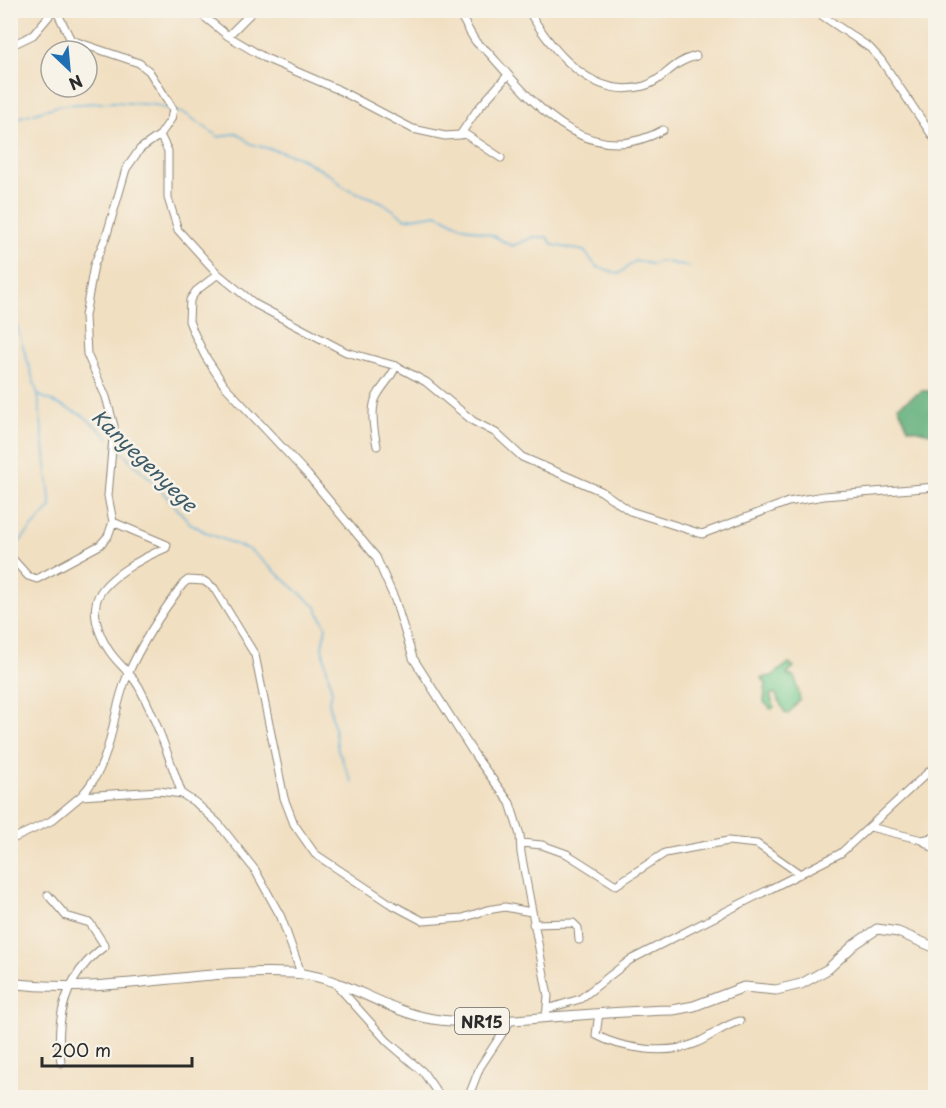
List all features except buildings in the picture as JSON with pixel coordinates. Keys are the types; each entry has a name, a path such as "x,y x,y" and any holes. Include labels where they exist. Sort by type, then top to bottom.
{"highway":[{"name":"NR15","path":"10,983 70,988 251,974 302,973 332,980 402,1011 429,1019 473,1022 511,1020 546,1013 673,1010 694,1006 744,987 763,990 789,988 828,969 855,944 877,929 898,932 936,948"}],"street":[{"path":"10,46 33,35 55,10 66,32 74,41 139,63 149,71 173,109 171,118 160,135 140,149 126,169 107,234 94,265 85,316 87,354 106,397 114,426 108,496 113,522 108,536 100,545 37,579 31,578 10,556"},
{"path":"195,10 228,36 264,58 337,89 422,133 465,134 501,158"},
{"path":"228,36 254,10"},
{"path":"457,10 477,42 507,76 557,124 578,135 619,142 652,137 663,130"},
{"path":"814,10 875,54 936,141"},
{"path":"530,12 561,56 591,80 604,86 644,87 662,76 679,61 696,57"},
{"path":"460,135 477,110 507,76"},
{"path":"160,135 168,151 168,198 178,230 218,274 262,309 300,326 346,352 396,366 437,389 473,422 496,433 515,452 536,465 601,491 630,511 702,534 795,500 936,487"},
{"path":"218,274 196,291 189,309 189,321 205,356 241,406 286,450 376,557 395,600 413,658 476,757 510,803 521,843 533,924 545,978 546,1013 580,999 630,960 841,853 936,765"},
{"path":"377,446 374,430 374,402 391,378 396,366"},
{"path":"113,522 167,545 166,548 128,567 107,586 96,604 99,629 104,642 145,698 182,794 218,823 255,870 281,917 302,973"},
{"path":"10,840 51,821 81,796 102,767 128,673 162,614 183,584 192,580 207,582 217,592 255,655 284,798 294,824 315,854 389,903 423,921 463,918 505,907 531,912"},
{"path":"81,796 159,791 182,794"},
{"path":"870,827 922,840 936,850"},
{"path":"922,840 936,837"},
{"path":"521,843 543,845 561,852 616,885 665,853 728,841 758,844 800,874"},
{"path":"48,895 66,916 90,922 105,946 81,966 70,988 60,1022 61,1063"},
{"path":"533,924 573,923 578,928 579,940"},
{"path":"332,980 387,1041 423,1072 441,1098"},
{"path":"599,1013 596,1035 621,1045 645,1048 686,1047 740,1021"},
{"path":"468,1098 480,1067 511,1020"}],"green space":[{"path":"922,391 935,391 935,434 908,428 898,406"},
{"path":"789,663 794,667 787,675 795,677 800,700 788,714 785,713 775,693 770,695 774,707 771,709 764,702 766,683 761,678 772,676"}],"waterway":[{"path":"10,120 61,105 115,102 155,105 169,110"},
{"path":"175,111 186,114 219,137 237,133 251,144 297,156 332,176 345,188 382,202 406,219 437,214 461,226 494,236 512,246 534,237 547,237 553,245 584,251 597,267 619,274 635,261 651,264 661,261 690,267"},
{"path":"10,304 38,395 51,507 12,550"},
{"name":"Kanyegenyege","path":"38,395 84,416 109,438"},
{"name":"Kanyegenyege","path":"114,444 158,487 190,523 207,533 250,550 316,607 326,627 322,647 332,692 329,701 338,750 352,782"}]}
